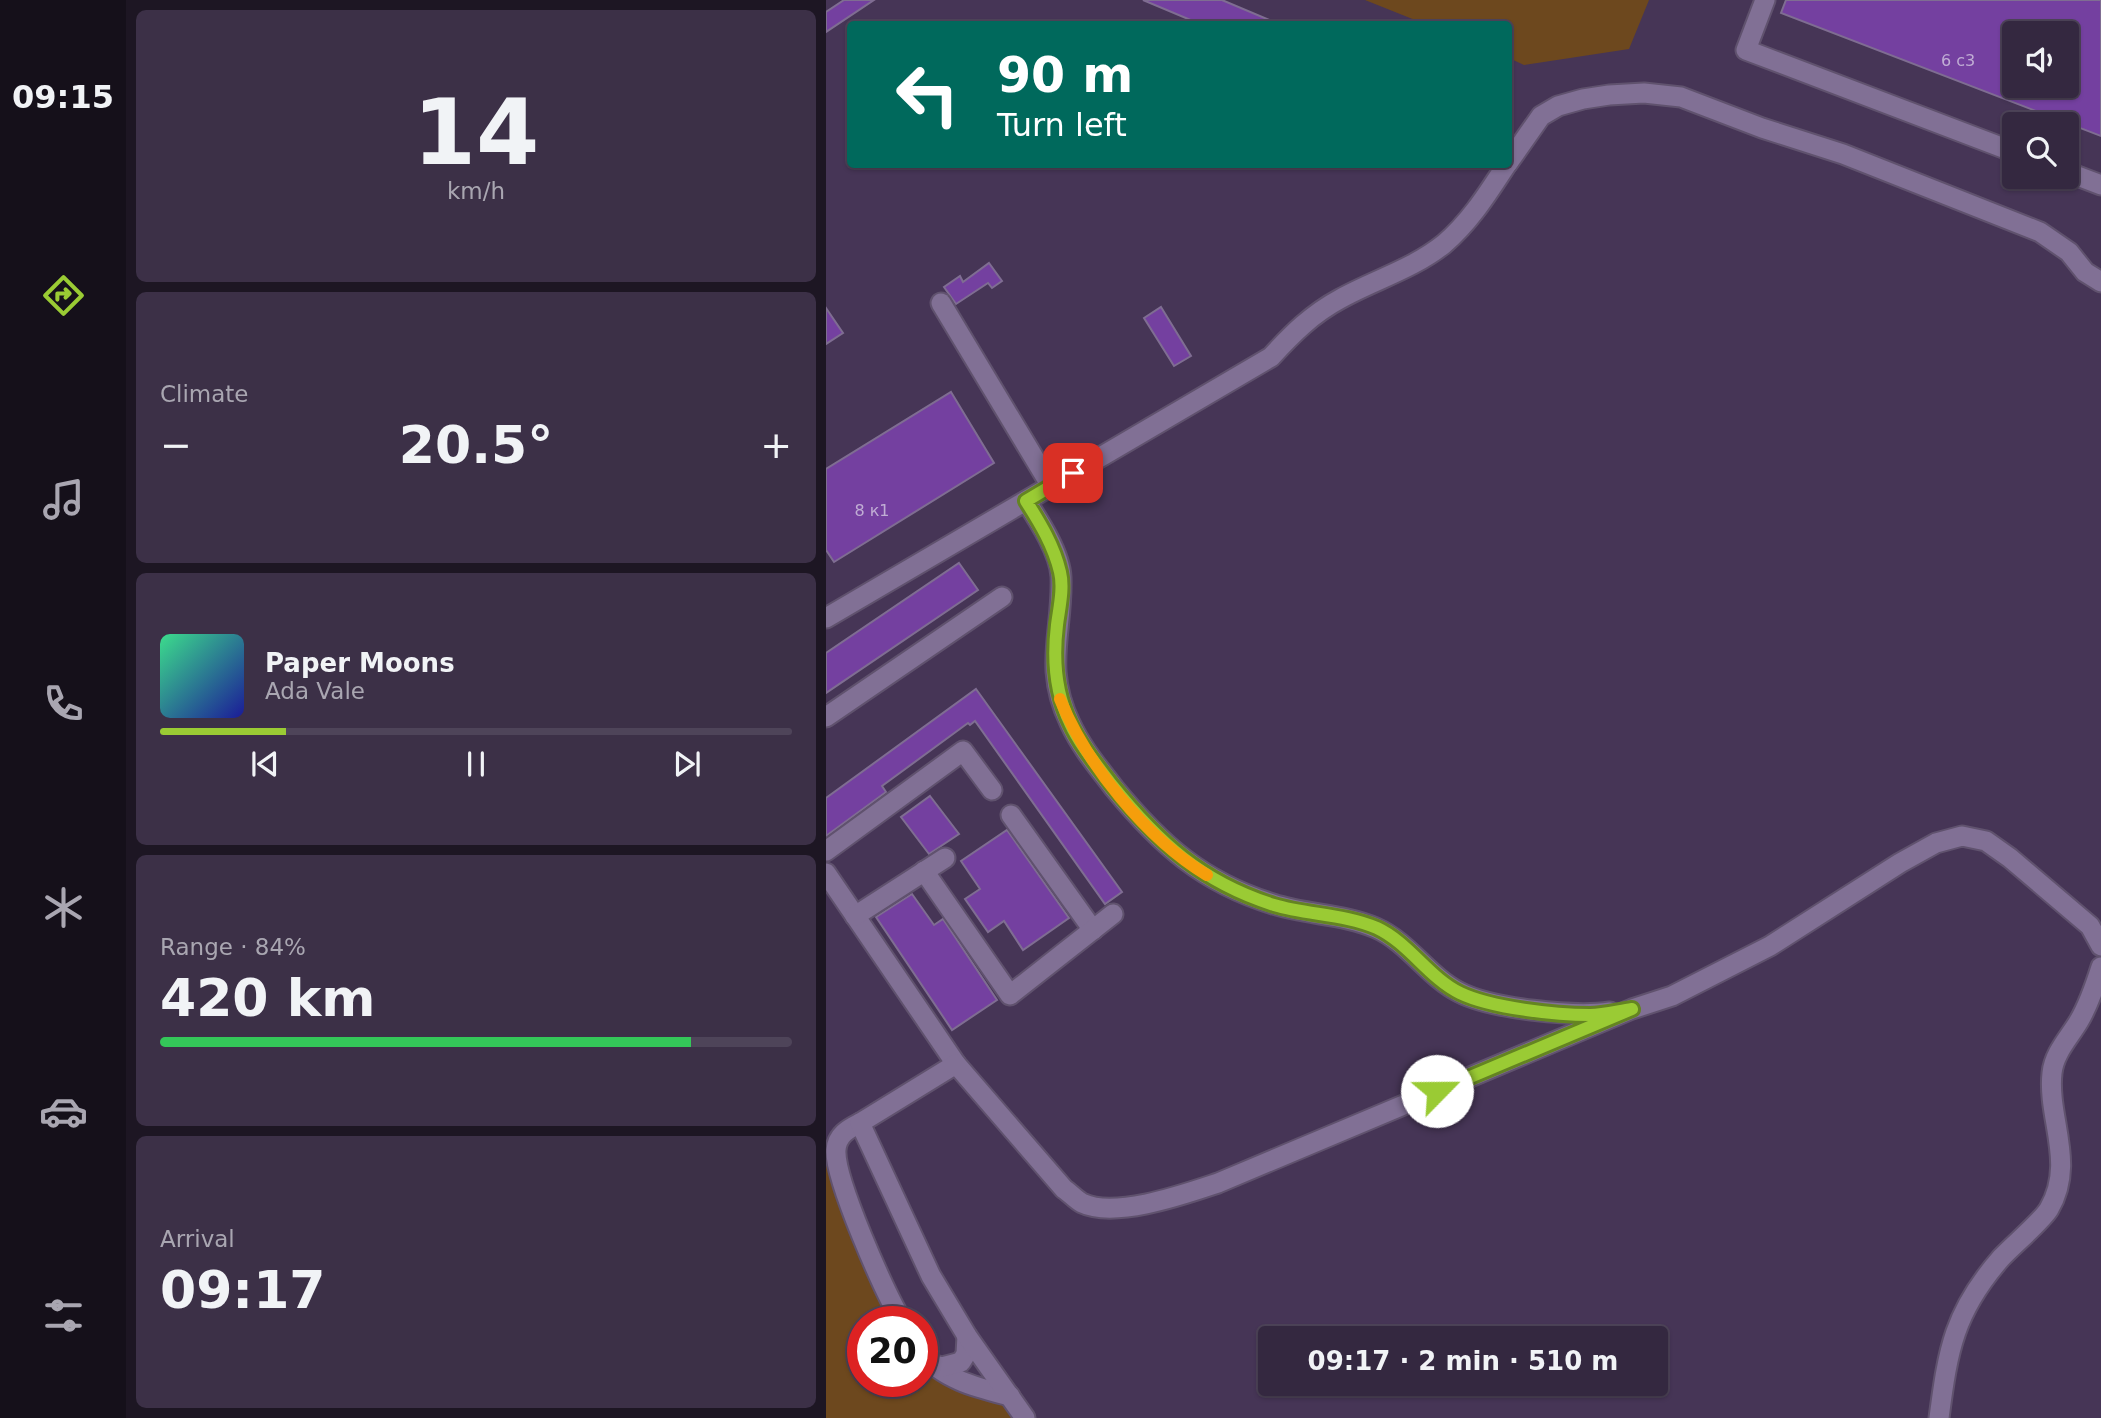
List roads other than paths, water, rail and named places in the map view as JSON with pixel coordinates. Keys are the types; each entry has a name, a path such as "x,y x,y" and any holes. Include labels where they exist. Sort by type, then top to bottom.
{"street":[{"path":"1765,0 1746,51 2002,147"},
{"path":"1512,158 1541,116 1558,106 1609,95 1644,93 1681,97 1762,128 1843,154 2040,232 2069,252 2085,272 2101,282"},
{"path":"826,618 1271,357 1298,327 1340,299 1424,258 1470,219 1505,168"},
{"path":"2079,177 2101,185"},
{"path":"942,303 1051,486"},
{"path":"1026,501 1051,545 1061,574 1055,673 1060,699 1070,723 1089,756 1144,825 1185,861 1231,889 1274,905 1353,920 1378,929 1460,993 1499,1004 1542,1011 1591,1015 1632,1009"},
{"path":"826,717 1002,597"},
{"path":"826,851 963,751 992,790"},
{"path":"1011,815 1093,930"},
{"path":"826,873 956,1064 1064,1189 1083,1203 1105,1208 1127,1207 1182,1196 1218,1183 1632,1009 1672,996 1770,946 1936,843 1962,836 1986,841 2010,858 2090,926 2101,946"},
{"path":"855,916 945,858"},
{"path":"924,871 1010,995 1113,915"},
{"path":"1939,1418 1954,1332 1967,1304 2002,1256 2049,1209 2058,1183 2061,1160 2052,1095 2052,1072 2059,1052 2095,989 2101,967"},
{"path":"895,1306 850,1203 836,1158 836,1148 840,1137 860,1123 956,1064"},
{"path":"860,1123 931,1276 967,1336 1025,1418"},
{"path":"938,1365 942,1367 961,1362 966,1354 967,1336"},
{"path":"938,1367 951,1377 1010,1395"}]}
